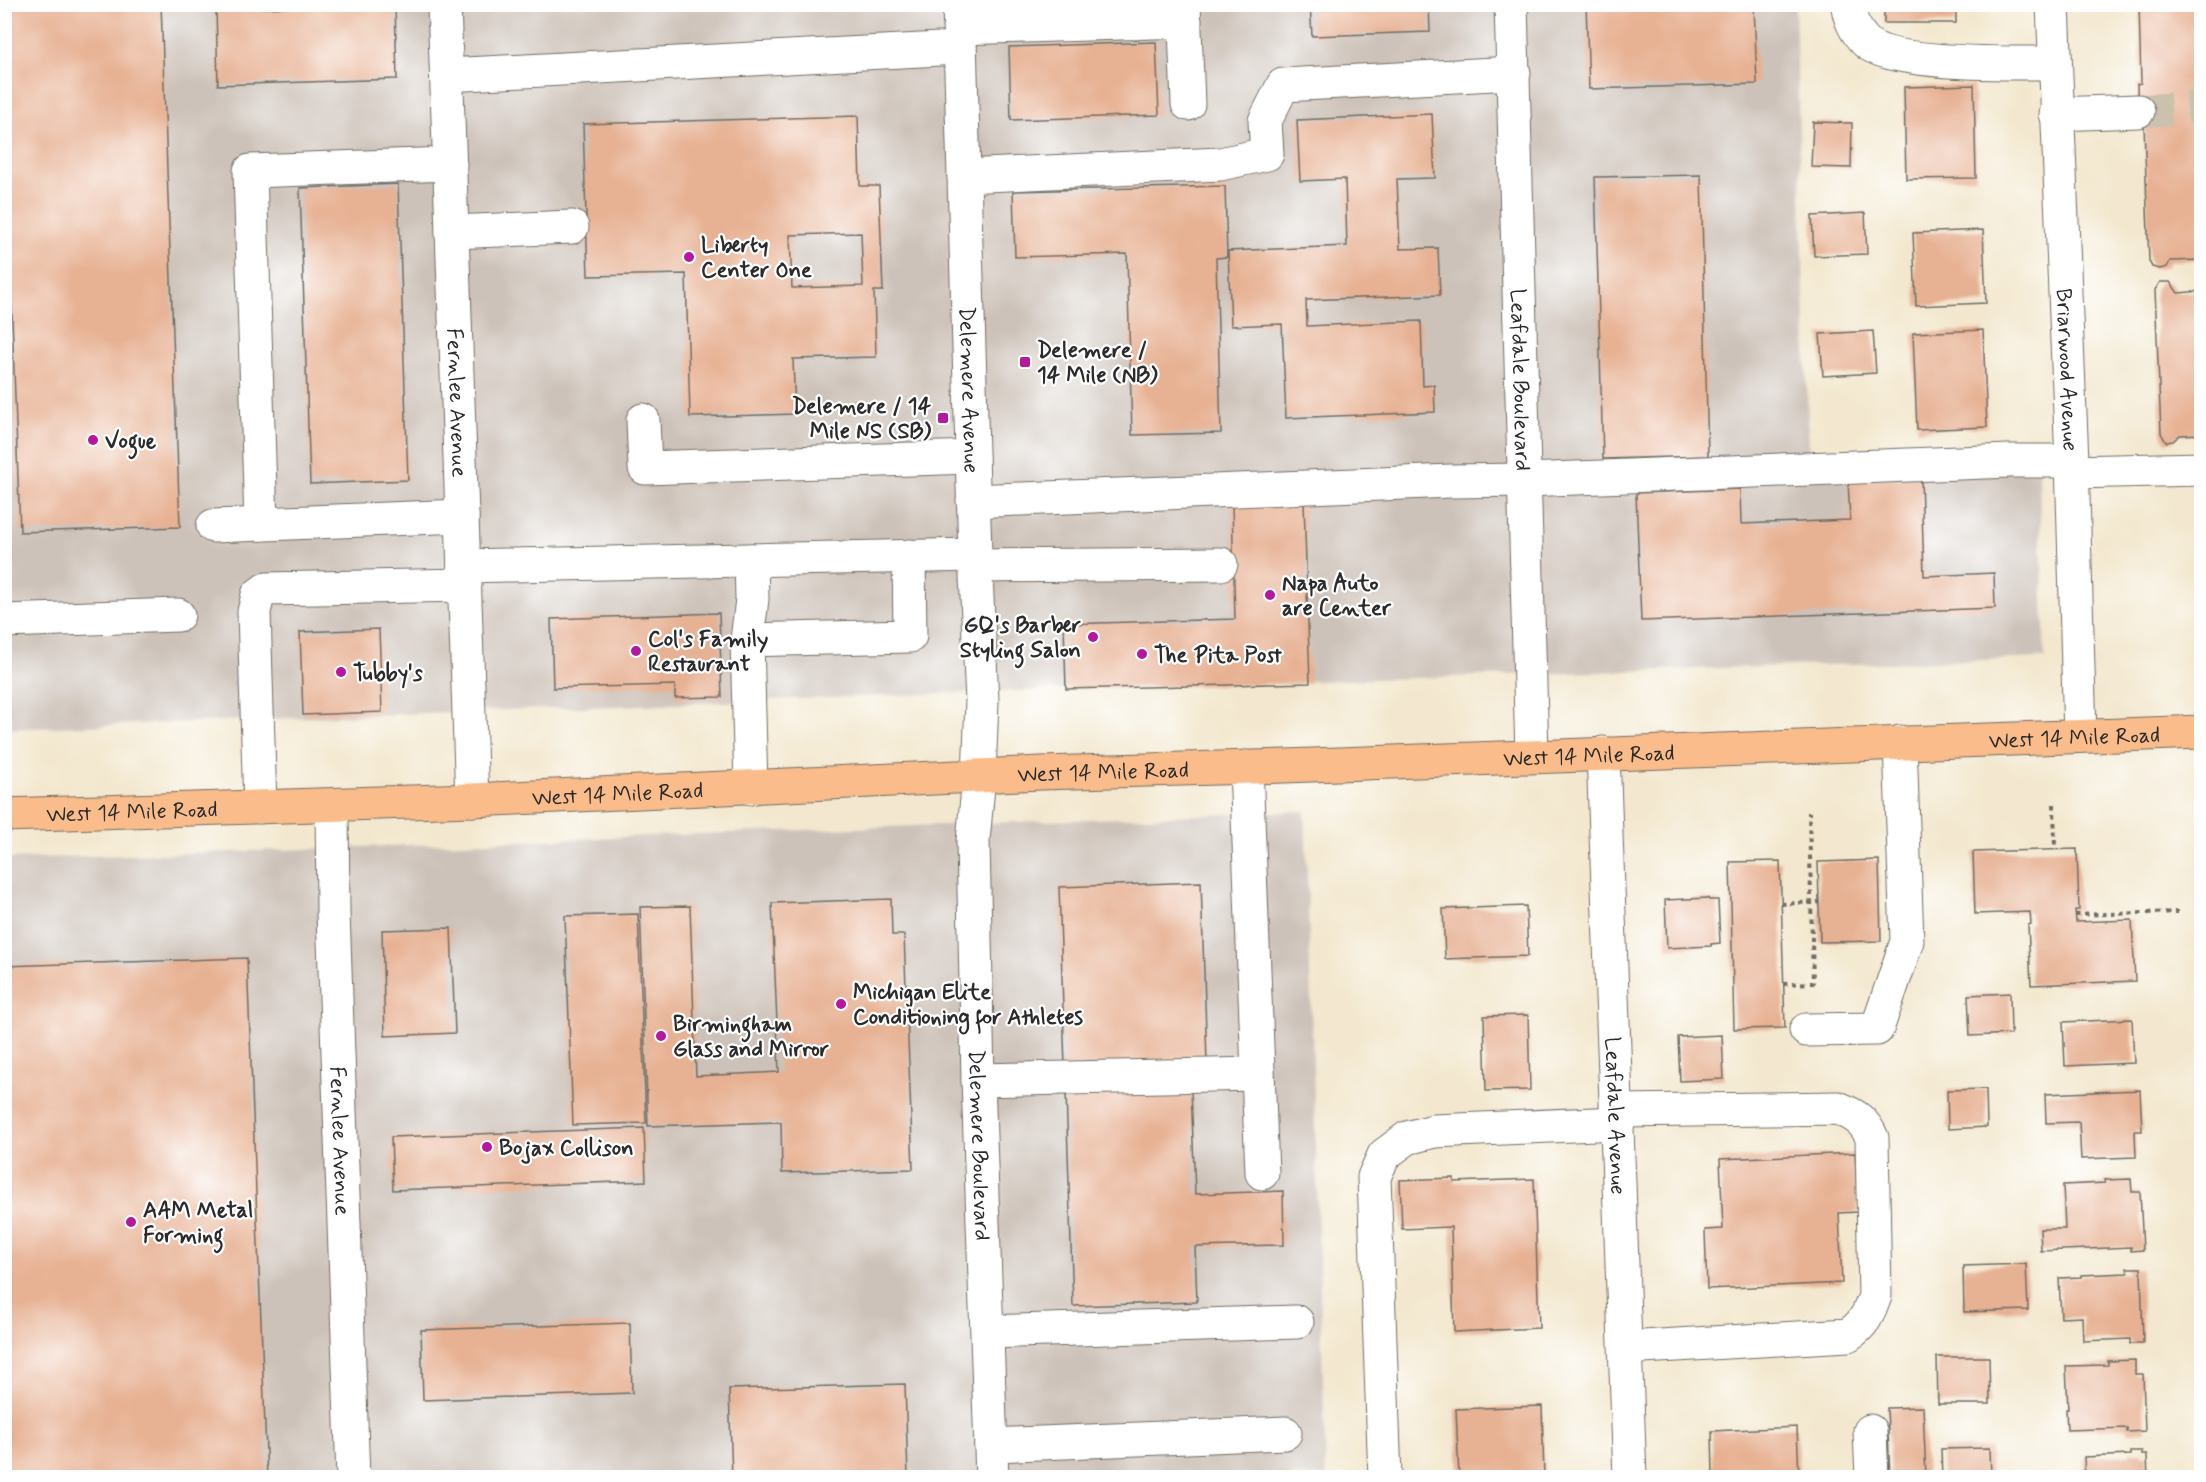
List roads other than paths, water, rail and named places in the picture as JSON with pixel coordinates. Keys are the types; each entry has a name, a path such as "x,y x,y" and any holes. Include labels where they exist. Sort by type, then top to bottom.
{"main road":[{"name":"West 14 Mile Road","path":"4,814 472,800 979,776 2202,732"}],"street":[{"name":"Fernlee Avenue","path":"444,4 472,800"},
{"name":"Leafdale Boulevard","path":"1511,4 1525,480 1528,682 1532,756"},
{"path":"1848,4 1848,15 1866,42 1894,54 1978,64 2055,63"},
{"name":"Briarwood Avenue","path":"2053,4 2072,466 2080,736"},
{"path":"447,75 959,27 1185,13 1188,104"},
{"name":"Delemere Avenue","path":"959,27 975,560 982,701 979,776"},
{"path":"964,176 1220,164 1267,154 1265,121 1283,85 1514,73"},
{"path":"2056,114 2138,111"},
{"path":"261,524 250,171 450,164"},
{"path":"452,232 573,227"},
{"path":"644,420 645,468 972,457"},
{"path":"973,501 2010,460 2072,466 2202,469"},
{"path":"213,526 462,516"},
{"path":"747,640 910,636 909,556"},
{"path":"260,807 254,612 258,595 266,589 751,560 909,556 975,560 1221,564"},
{"path":"751,560 752,599 747,640 751,788"},
{"path":"4,621 178,615"},
{"path":"1806,1030 1877,1029 1907,941 1900,742"},
{"name":"Leafdale Avenue","path":"1603,753 1630,1478"},
{"path":"1246,767 1262,1173"},
{"name":"Delemere Boulevard","path":"979,776 973,841 978,1080 992,1478"},
{"name":"Fernlee Avenue","path":"332,805 333,912 353,1478"},
{"path":"978,1080 1258,1074"},
{"path":"1385,1478 1374,1177 1383,1155 1407,1138 1434,1131 1618,1117 1838,1108 1860,1119 1872,1138 1875,1296 1870,1312 1859,1328 1848,1335 1626,1348"},
{"path":"988,1332 1297,1322"},
{"path":"1870,1431 1872,1478"},
{"path":"991,1445 1285,1433"}],"tunnel":[{"path":"2138,111 2202,107"}],"place":[{"name":"Liberty Center One","path":"689,257"},
{"name":"Delemere / 14 Mile (NB)","path":"1025,362"},
{"name":"Delemere / 14 Mile NS (SB)","path":"943,418"},
{"name":"Vogue","path":"93,440"},
{"name":"Napa Auto are Center","path":"1270,595"},
{"name":"GQ's Barber Styling Salon","path":"1093,637"},
{"name":"Col's Family Restaurant","path":"636,651"},
{"name":"The Pita Post","path":"1142,654"},
{"name":"Tubby's","path":"341,672"},
{"name":"Michigan Elite Conditioning for Athletes","path":"841,1004"},
{"name":"Birmingham Glass and Mirror","path":"661,1036"},
{"name":"Bojax Collison","path":"487,1147"},
{"name":"AAM Metal Forming","path":"131,1222"}]}
